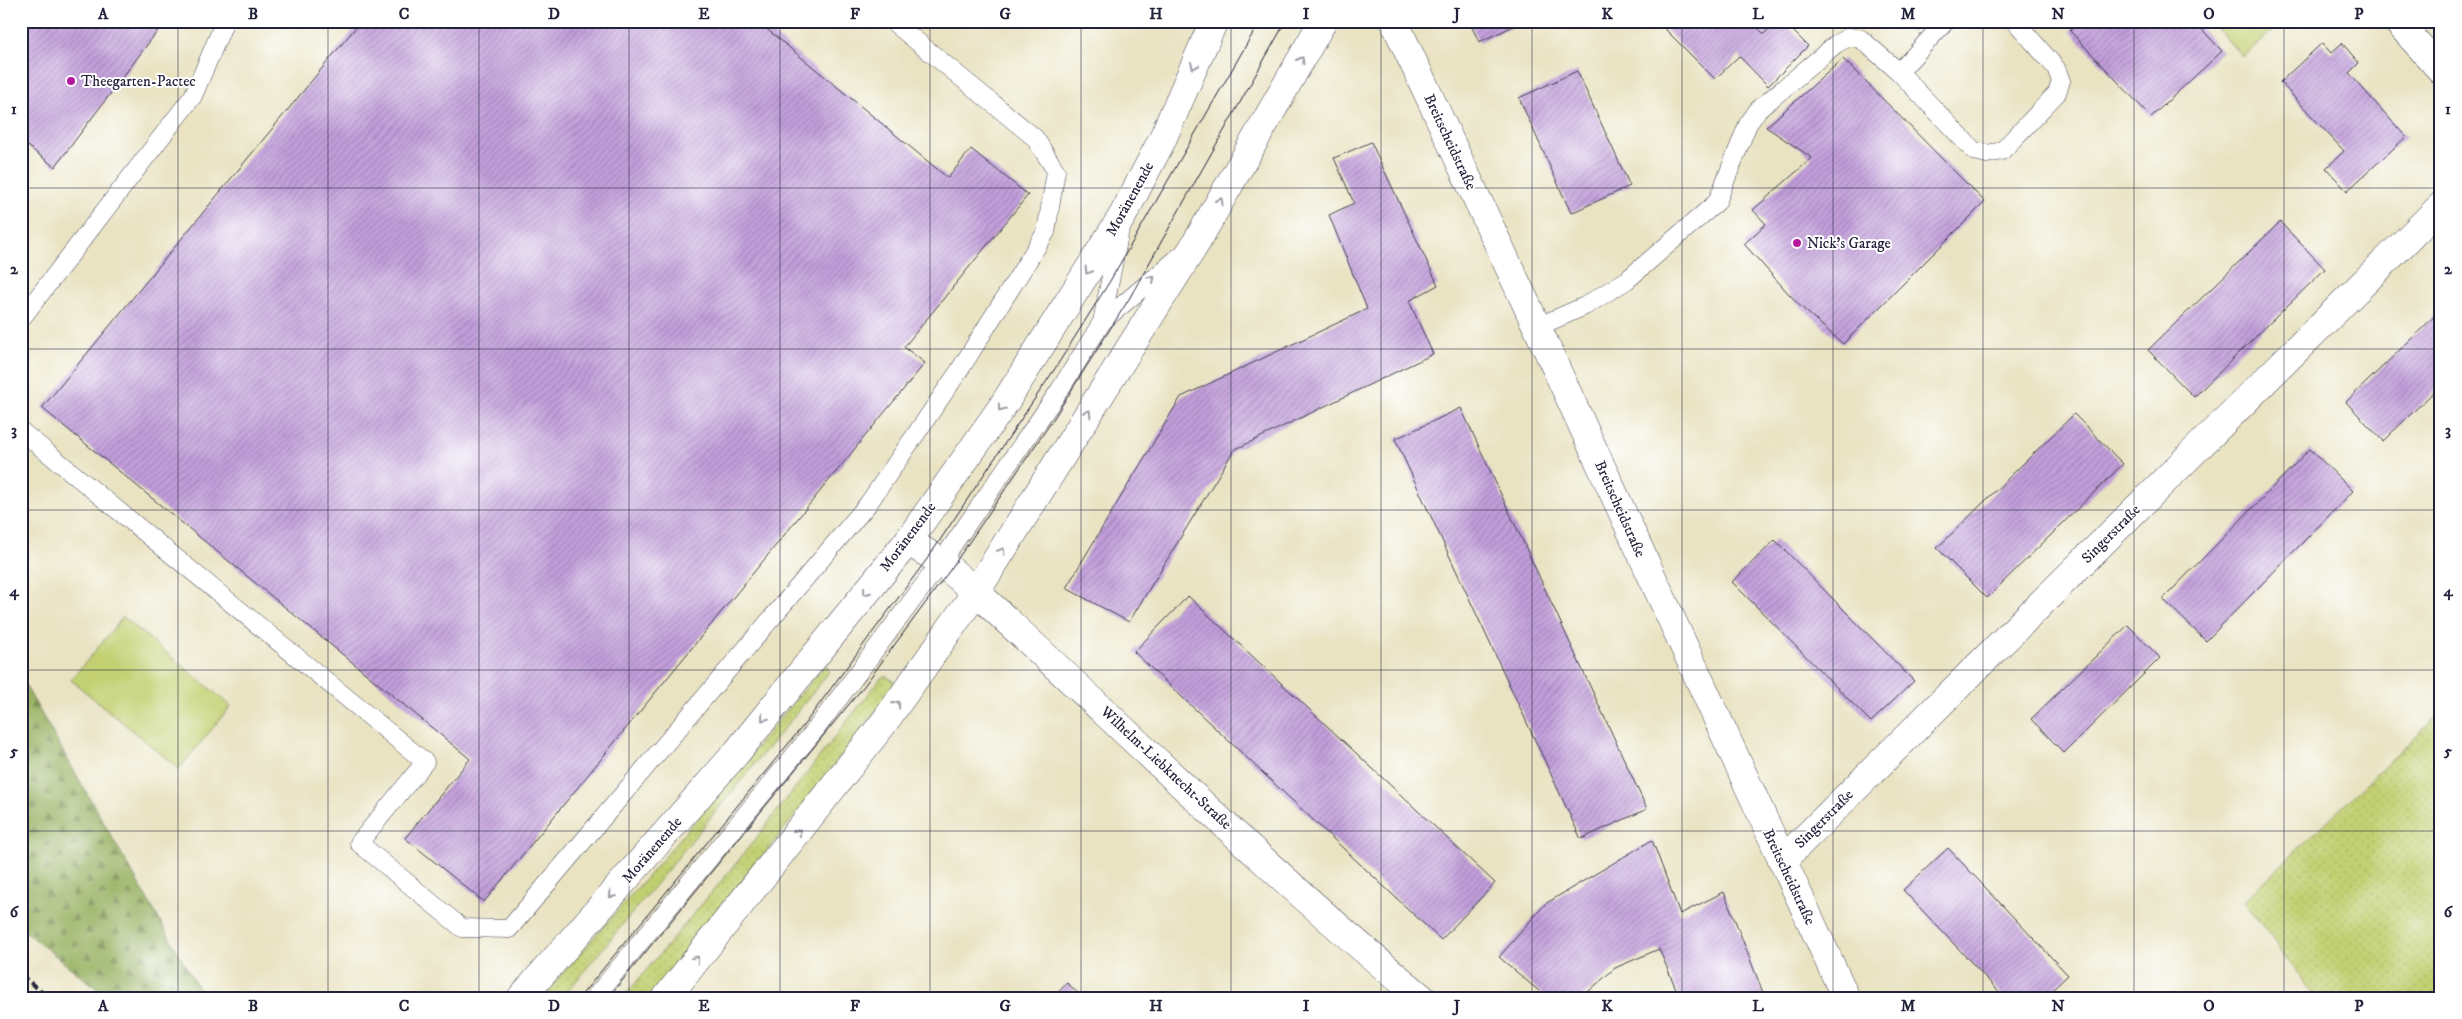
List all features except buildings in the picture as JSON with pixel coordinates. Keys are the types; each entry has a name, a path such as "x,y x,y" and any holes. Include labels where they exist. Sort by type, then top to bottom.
{"street":[{"name":"Moränenende","path":"522,998 730,759 908,541 1004,404 1123,215 1162,140 1214,21"},
{"path":"666,998 862,752 976,592 1196,243 1323,21"},
{"name":"Breitscheidstraße","path":"1394,21 1537,326 1846,998"},
{"path":"2397,21 2441,70"},
{"name":"Singerstraße","path":"1782,861 2441,206"},
{"name":"Wilhelm-Liebknecht-Straße","path":"908,541 941,562 976,592 1266,861 1422,998"}],"lane":[{"path":"21,319 193,96 226,21"},
{"path":"21,430 425,762 359,843 462,928 509,929 868,504 959,371 1046,232 1056,172 1035,138 892,21"},
{"path":"1899,72 1946,21"},
{"path":"1537,326 1585,306 1627,280 1717,202 1748,124 1758,110 1836,44 1849,37 1861,39 1899,72 1974,151 1987,154 2002,151 2057,93 2061,81 2056,68 2015,21"},
{"path":"1102,322 1123,215"},
{"path":"594,998 815,730 941,562 1059,391 1102,322 1196,243"}],"green space":[{"path":"2210,21 2284,21 2243,57"},
{"path":"123,617 231,706 179,769 71,680"},
{"path":"827,665 829,672 796,714 562,998 541,998 668,853 824,666"},
{"path":"886,676 895,682 895,687 652,998 623,998 738,861 881,678"},
{"path":"21,678 204,998 108,998 21,928"},
{"path":"2441,712 2441,998 2316,998 2244,901"}],"tram line":[{"path":"579,998 803,726 930,555 1056,367 1110,281 1260,21"},
{"path":"608,998 864,686 950,570 1052,421 1129,299 1286,21"}],"railway":[{"path":"21,975 49,998"}],"place":[{"name":"Theegarten-Pactec","path":"71,81"},
{"name":"Nick's Garage","path":"1797,243"}]}
